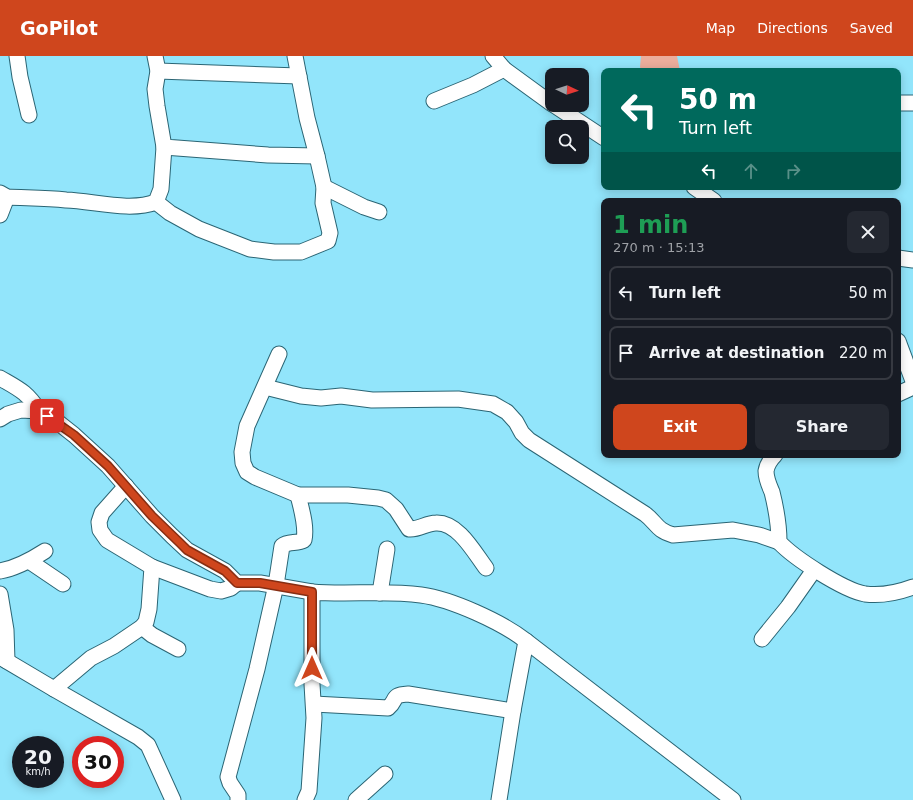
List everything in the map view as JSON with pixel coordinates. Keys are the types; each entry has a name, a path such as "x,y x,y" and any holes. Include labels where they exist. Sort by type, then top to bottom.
{"street":[{"path":"17,56 20,77 29,115"},
{"path":"155,56 158,71 155,88 164,147 161,189 156,202"},
{"path":"156,202 170,213 199,229 250,249 274,252 301,252 328,241 330,233 323,203 324,186 307,118 295,56"},
{"path":"493,56 504,69 545,98"},
{"path":"434,101 473,85 504,69"},
{"path":"158,71 299,76"},
{"path":"901,103 913,103"},
{"path":"565,112 601,136"},
{"path":"164,147 268,155 317,156"},
{"path":"324,186 364,207 379,212"},
{"path":"698,190 710,198"},
{"path":"0,215 4,195 139,206 156,202"},
{"path":"901,258 913,260"},
{"path":"901,349 913,381"},
{"path":"279,354 247,426 242,452 243,463 247,472 255,477 298,495 348,495 386,500 396,509 409,529 419,529 430,523 446,524 452,527 466,542 486,568"},
{"path":"0,378 24,392 31,398 39,411"},
{"path":"265,387 302,396 321,398 341,396 372,400 458,399 493,404 507,412 529,440 645,514 664,532 673,535 733,530 759,535 779,542 787,550 814,570 864,594 884,595 913,587"},
{"path":"901,393 913,387"},
{"path":"0,419 8,414 21,410 39,411 55,420 108,466 152,516 187,550 225,571 237,583"},
{"path":"773,458 766,470 766,480 772,492 779,527 779,542"},
{"path":"126,486 102,514 99,522 100,530 107,540 152,567 210,589 221,591 231,588 237,583 260,583 312,592 420,594 440,598 476,613 516,633 734,800"},
{"path":"238,800 238,795 228,777 257,669 276,585 282,546 284,544 300,542 304,540 305,535 302,509 298,495"},
{"path":"380,593 387,549"},
{"path":"0,571 12,569 29,561 45,550"},
{"path":"29,561 63,584"},
{"path":"54,689 91,658 114,646 142,627 146,622 149,609 152,567"},
{"path":"762,639 788,607 814,570"},
{"path":"305,800 310,785 314,718 312,684 312,592"},
{"path":"0,594 4,659 148,744 173,800"},
{"path":"142,627 178,649"},
{"path":"499,800 526,641"},
{"path":"314,704 388,708 394,698 400,695 408,694 513,711"},
{"path":"356,800 385,774"}],"shaded area":[{"path":"641,56 677,56 679,68 640,68"}],"route":[{"path":"47,416 55,420 74,435 108,466 152,516 187,550 213,563 225,571 237,583 260,583 312,592 312,668"}]}
